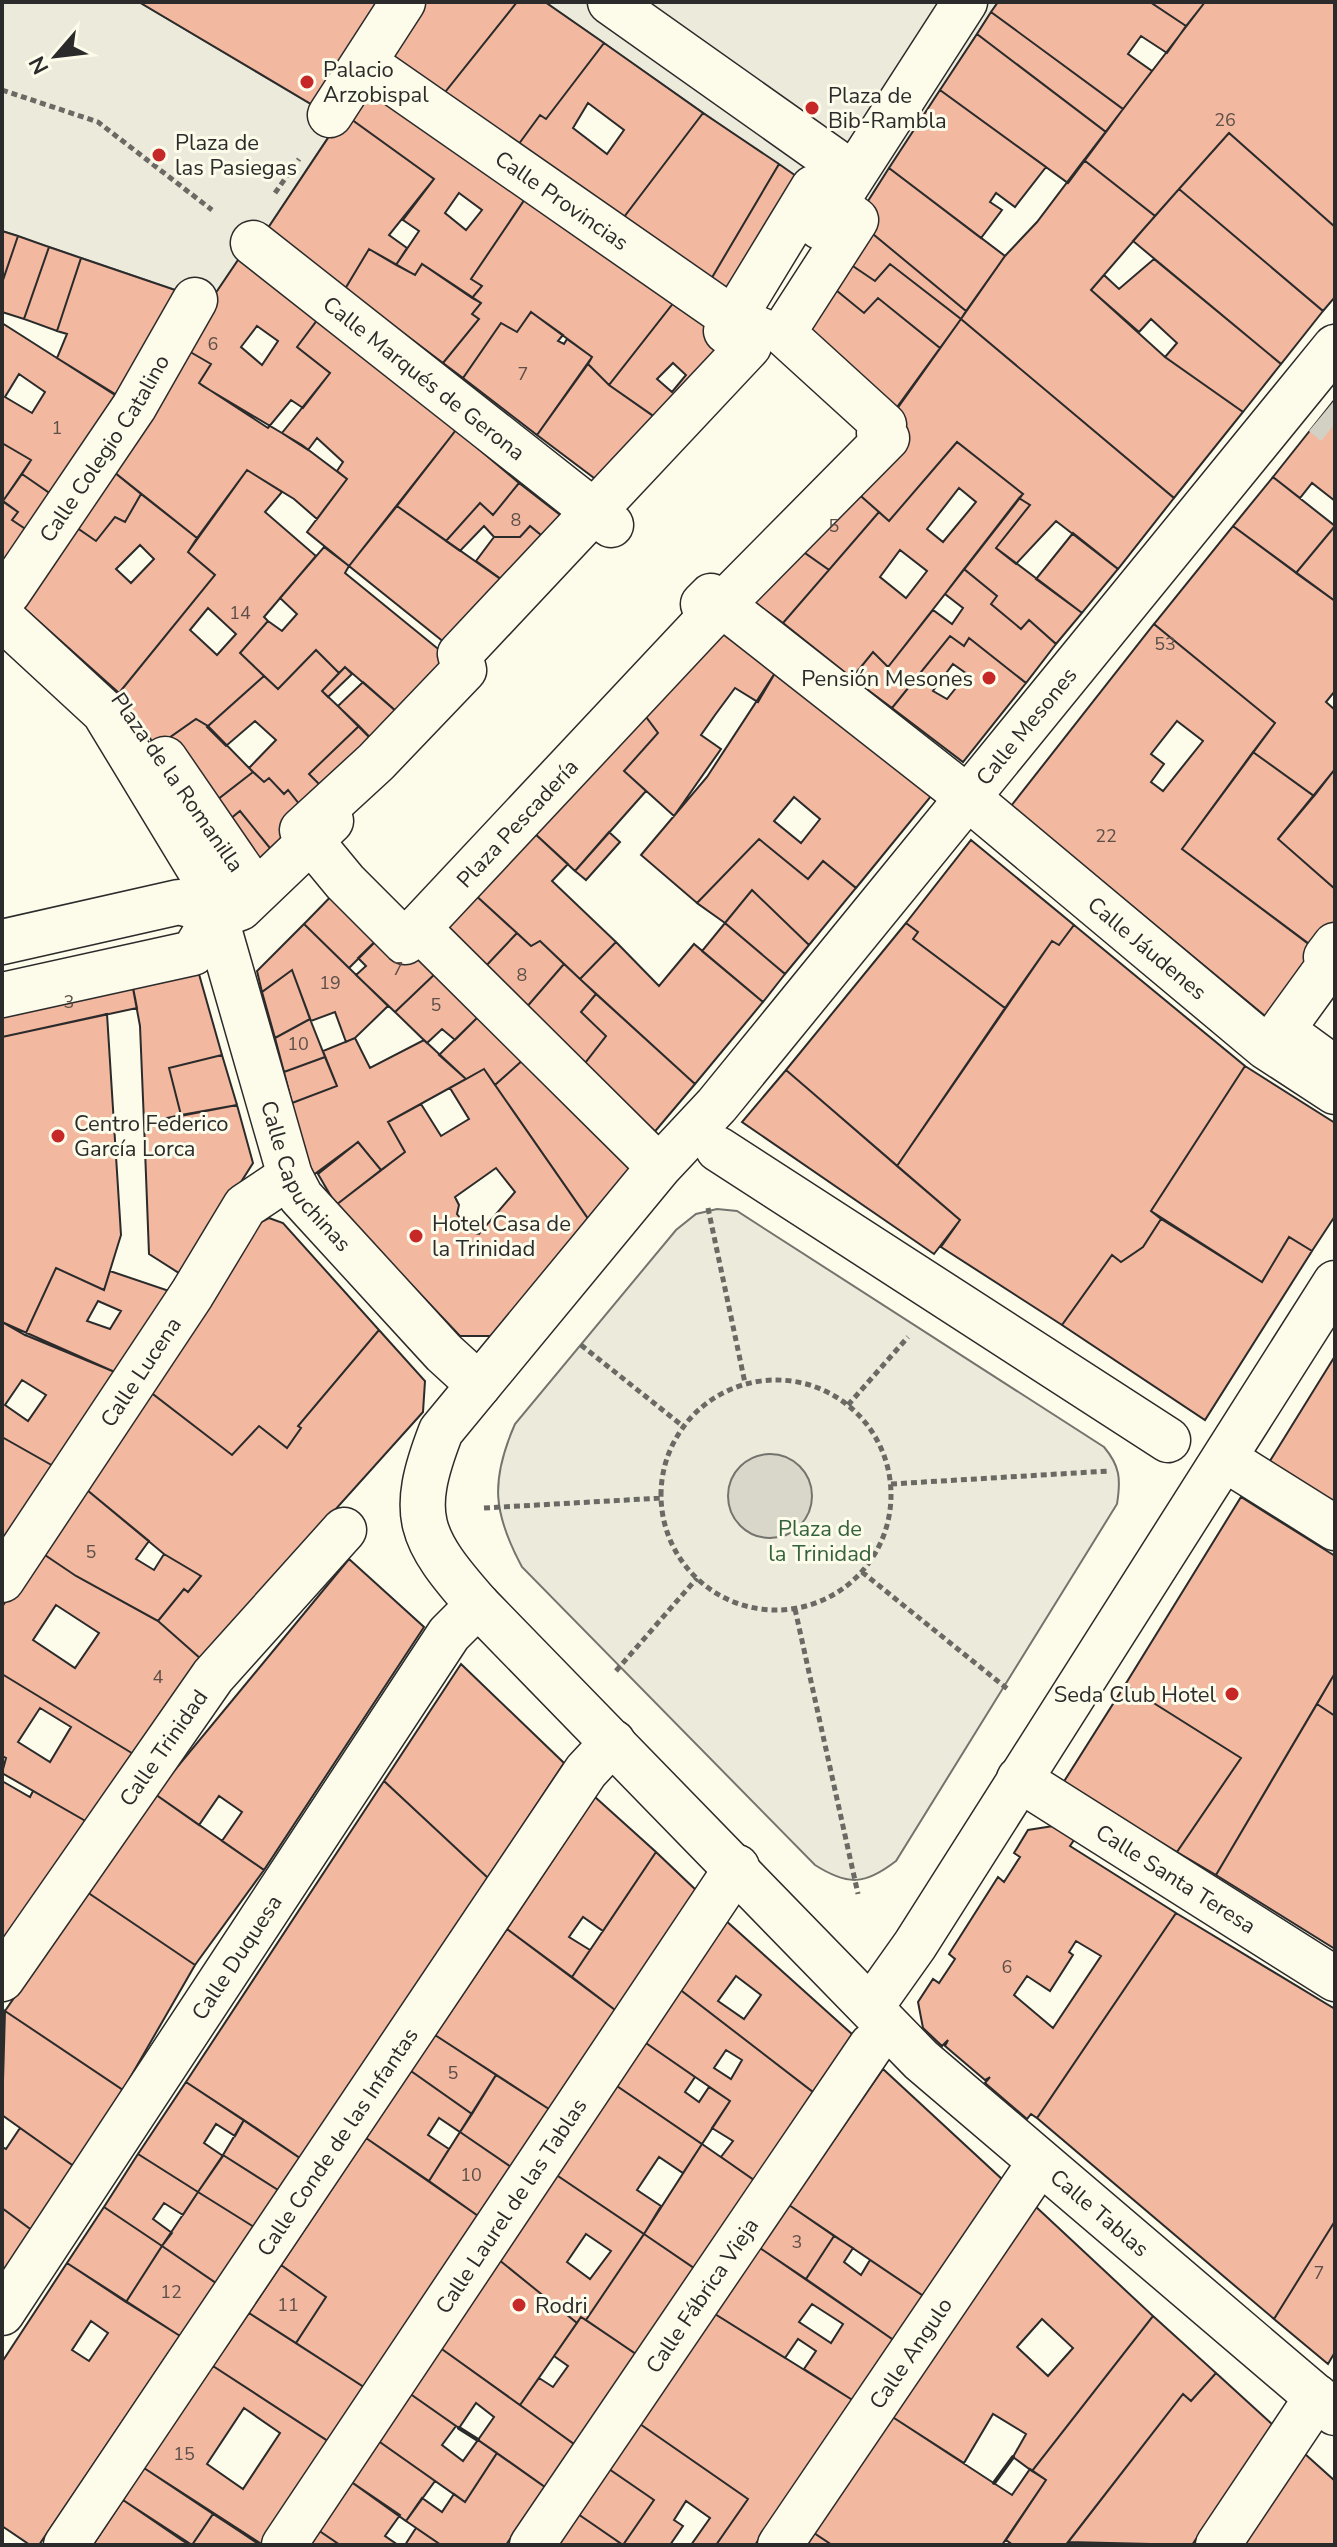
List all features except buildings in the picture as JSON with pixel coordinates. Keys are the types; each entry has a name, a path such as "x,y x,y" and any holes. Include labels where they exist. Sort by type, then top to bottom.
{"street":[{"path":"330,115 403,2"},
{"path":"610,2 844,189"},
{"path":"844,189 965,2"},
{"name":"Calle Provincias","path":"365,63 747,325"},
{"path":"646,1154 418,928 405,942 345,882 317,836 302,830 376,762 464,670 460,654 603,518 749,346 726,331 747,325 813,188 844,189"},
{"name":"Plaza Pescadería","path":"418,928 723,605 887,438 879,433 884,425 783,333 856,220 844,189"},
{"name":"Calle Marqués de Gerona","path":"249,239 603,518"},
{"name":"Calle Colegio Catalino","path":"4,599 134,407 195,300"},
{"name":"Calle Mesones","path":"479,1385 659,1167 717,1105 967,797 1310,404 1335,347"},
{"name":"Plaza Pescadería","path":"317,836 410,920 711,596 723,605"},
{"name":"Plaza de la Romanilla","path":"2,995 193,953 214,918 246,877 119,693 4,599"},
{"path":"723,605 967,797"},
{"name":"Calle Jáudenes","path":"967,797 1266,1047 1335,1092"},
{"path":"2,942 152,905 179,902 201,908 214,918 240,908 317,836"},
{"name":"Calle Capuchinas","path":"214,918 225,942 290,1176 301,1197 444,1353 479,1385"},
{"path":"1335,945 1326,957 1332,961 1282,1030 1335,1068"},
{"path":"718,1149 1168,1440"},
{"name":"Calle Lucena","path":"2,1580 192,1294 245,1206 290,1176"},
{"path":"479,1385 441,1431 425,1474 421,1511 428,1539 441,1564 737,1867 871,2026 1019,1779 1335,1283"},
{"path":"1225,1459 1335,1528"},
{"name":"Calle Trinidad","path":"2,1979 213,1676 344,1530"},
{"name":"Calle Duquesa","path":"2,2313 449,1634 478,1605"},
{"name":"Calle Conde de las Infantas","path":"66,2545 586,1771 613,1742"},
{"name":"Calle Santa Teresa","path":"1019,1779 1335,1979"},
{"name":"Calle Laurel de las Tablas","path":"284,2545 737,1867"},
{"name":"Calle Tablas","path":"871,2026 921,2060 1326,2405"},
{"name":"Calle Fábrica Vieja","path":"532,2545 871,2026"},
{"name":"Calle Angulo","path":"780,2545 1040,2162"},
{"path":"1218,2545 1326,2405"}],"path":[{"path":"2,90 98,122 249,239 330,115"},
{"path":"707,1203 745,1383"},
{"path":"848,1405 944,1296"},
{"path":"569,1335 684,1427"},
{"path":"780,1379 806,1383 848,1405 872,1431 885,1457 891,1484 886,1531 862,1572 825,1600 795,1609 747,1607 721,1597 697,1578 668,1534 662,1498 669,1453 684,1427 702,1407 745,1383 780,1379"},
{"path":"891,1484 1119,1470"},
{"path":"484,1508 662,1498"},
{"path":"862,1572 1010,1691"},
{"path":"613,1674 697,1578"},
{"path":"795,1609 858,1894"}],"green space":[{"name":"Plaza de la Trinidad","path":"717,1209 737,1211 1104,1447 1118,1473 1117,1504 896,1861 875,1875 856,1880 837,1877 815,1865 522,1567 500,1513 501,1463 515,1424 676,1230 696,1214"}],"shaded area":[{"name":"Plaza de las Pasiegas","path":"2,2 139,2 339,121 266,231 207,307 184,293 2,231"},
{"name":"Plaza de Bib-Rambla","path":"545,2 998,2 856,220"},
{"path":"770,1454 786,1457 800,1466 809,1480 812,1496 809,1512 800,1526 786,1535 770,1538 754,1535 740,1526 731,1512 728,1496 731,1480 740,1466 754,1457"}],"tunnel":[{"path":"1323,414 1335,424"}],"wall":[{"path":"459,2428 478,2440"},
{"path":"994,2483 1013,2457"}],"place":[{"name":"Palacio Arzobispal","path":"307,82"},
{"name":"Plaza de Bib-Rambla","path":"812,108"},
{"name":"Plaza de las Pasiegas","path":"159,155"},
{"name":"Pensión Mesones","path":"989,678"},
{"name":"Centro Federico García Lorca","path":"58,1136"},
{"name":"Hotel Casa de la Trinidad","path":"416,1236"},
{"name":"Seda Club Hotel","path":"1232,1694"},
{"name":"Rodri","path":"519,2305"}]}
